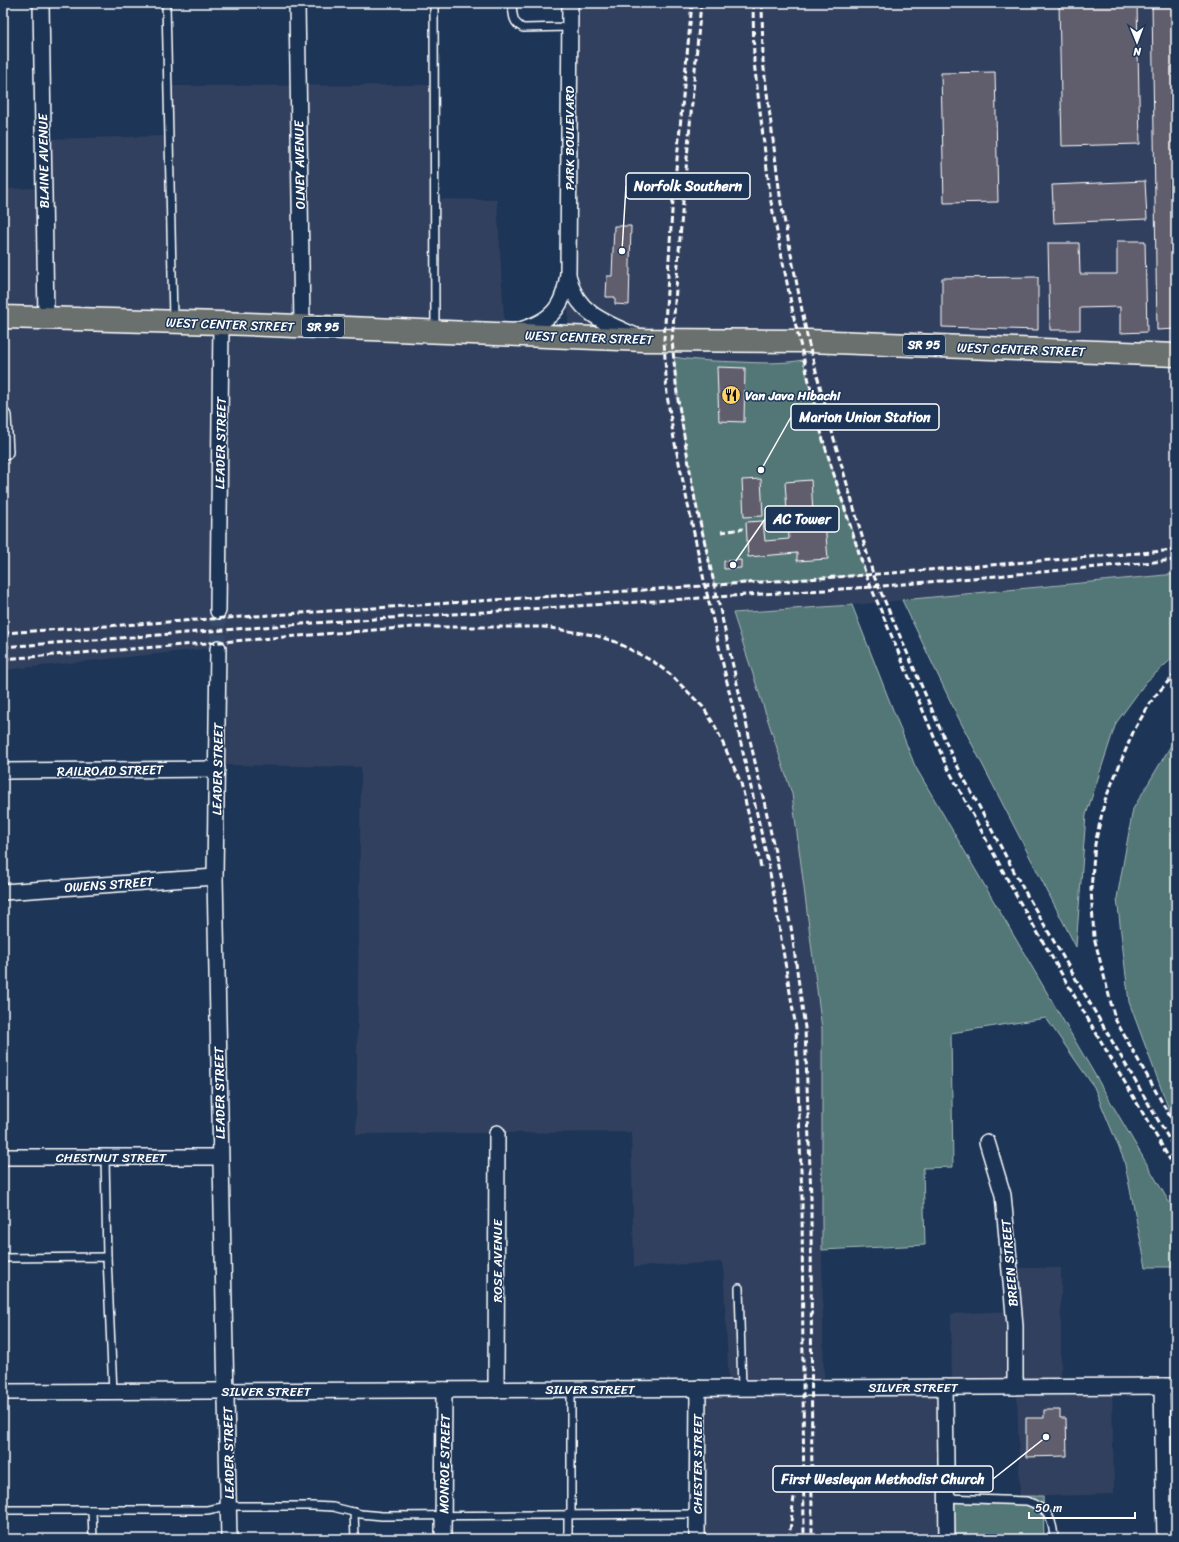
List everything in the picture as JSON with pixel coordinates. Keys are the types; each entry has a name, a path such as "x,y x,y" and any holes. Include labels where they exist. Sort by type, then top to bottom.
{"main road":[{"name":"WEST CENTER STREET","path":"3,317 221,323 644,340 803,341 1176,355"}],"street":[{"name":"BLAINE AVENUE","path":"41,3 46,318"},
{"name":"OLNEY AVENUE","path":"297,3 302,326"},
{"name":"PARK BOULEVARD","path":"505,334 528,328 540,322 556,309 566,293 568,273 570,3"},
{"name":"PARK BOULEVARD","path":"568,273 571,287 578,302 592,314 644,340"},
{"name":"LEADER STREET","path":"218,611 221,323"},
{"path":"3,416 5,452"},
{"name":"LEADER STREET","path":"218,648 215,877 229,1539"},
{"name":"RAILROAD STREET","path":"3,771 217,768"},
{"name":"OWENS STREET","path":"3,892 215,877"},
{"name":"ROSE AVENUE","path":"496,1390 497,1133"},
{"name":"BREEN STREET","path":"987,1142 1003,1195 1014,1317 1015,1387"},
{"name":"CHESTNUT STREET","path":"3,1157 220,1157"},
{"path":"1165,1539 1169,1386"},
{"name":"SILVER STREET","path":"3,1392 1169,1386"},
{"path":"945,1387 946,1539"},
{"name":"CHESTER STREET","path":"697,1539 698,1388"},
{"name":"MONROE STREET","path":"443,1539 444,1390"}],"lane":[{"path":"166,3 173,322"},
{"path":"434,3 435,331"},
{"path":"512,3 513,20 516,25 523,28 570,27"},
{"path":"106,1157 107,1257 113,1392"},
{"path":"3,1258 107,1257"},
{"path":"739,1288 742,1388"},
{"path":"568,1539 570,1514 571,1389"},
{"path":"946,1498 1027,1501 1038,1505 1048,1514 1054,1539"},
{"path":"3,1510 208,1510 228,1506 333,1507 382,1516 697,1514"},
{"path":"92,1510 93,1539"},
{"path":"354,1512 355,1539"}],"shaded area":[{"path":"572,3 1176,3 1176,574 852,605 733,613 792,794 822,1029 822,1250 824,1388 938,1391 954,1497 955,1539 689,1539 689,1392 729,1389 723,1262 634,1267 631,1132 356,1134 361,767 224,765 223,647 3,670 3,189 40,188 39,139 172,136 169,86 435,85 436,199 497,200 505,334 568,336"},
{"path":"1009,1268 1061,1268 1061,1388 1112,1387 1114,1494 1020,1497 1017,1391 952,1391 951,1314 1011,1311"}],"green space":[{"path":"674,357 706,361 763,363 803,360 823,440 866,575 714,584 695,500 680,414"},
{"path":"1176,574 1176,655 1146,682 1116,723 1086,815 1076,947 957,715 902,600"},
{"path":"852,605 915,766 1176,1214 1176,1267 1146,1267 1124,1160 1094,1087 1046,1018 951,1033 953,1167 923,1168 925,1245 822,1250 822,1029 792,794 733,613"},
{"path":"1176,737 1176,1122 1171,1115 1129,1002 1117,898 1133,809"},
{"path":"1043,1496 1044,1539 955,1539 954,1497"}],"building":[{"path":"1059,3 1137,3 1140,144 1062,146"},
{"path":"1152,3 1176,3 1176,329 1157,330"},
{"path":"995,72 998,202 944,203 941,73"},
{"path":"1145,181 1147,219 1054,223 1052,185"},
{"path":"614,226 631,226 629,305 615,304 615,297 606,297 607,276 612,276"},
{"path":"1117,241 1145,241 1147,332 1120,333 1120,307 1080,308 1080,330 1050,330 1048,243 1079,243 1080,274 1117,274"},
{"path":"1038,277 1038,330 942,327 942,278"},
{"name":"Van Java Hibachi","path":"717,367 745,368 744,422 719,421"},
{"path":"761,479 763,516 744,517 742,480"},
{"path":"811,480 813,512 824,512 828,559 797,561 797,553 748,557 746,522 763,521 765,541 789,539 785,482"},
{"path":"741,560 741,568 724,569 724,561"},
{"path":"1044,1410 1060,1410 1060,1418 1066,1418 1067,1456 1026,1457 1026,1418 1044,1418"}],"tunnel":[{"path":"218,611 218,648"}],"railway":[{"path":"692,3 672,211 664,340 667,395 674,439 705,585 769,867 796,1028 802,1198 804,1539"},
{"path":"701,3 672,340 677,394 695,500 766,810 791,927 805,1028 811,1198 812,1539"},
{"path":"753,3 754,62 771,202 794,318 823,440 866,575 945,763 1018,899 1176,1170"},
{"path":"762,3 763,61 781,203 808,341 834,439 873,574 952,756 1024,890 1176,1151"},
{"path":"721,532 743,529"},
{"path":"3,633 866,575 1176,550"},
{"path":"3,647 328,622 871,587 1176,560"},
{"path":"3,659 413,627 544,627 594,635 616,642 654,662 671,675 703,707 715,726 741,783 761,867"},
{"path":"1176,673 1154,697 1134,730 1105,800 1095,844 1091,889 1094,937 1115,1019 1176,1127"},
{"path":"789,1539 794,1497"}],"place":[{"name":"Norfolk Southern","path":"622,251"},
{"name":"Van Java Hibachi","path":"731,395"},
{"name":"Marion Union Station","path":"761,470"},
{"name":"AC Tower","path":"733,565"},
{"name":"First Wesleyan Methodist Church","path":"1046,1437"}]}
